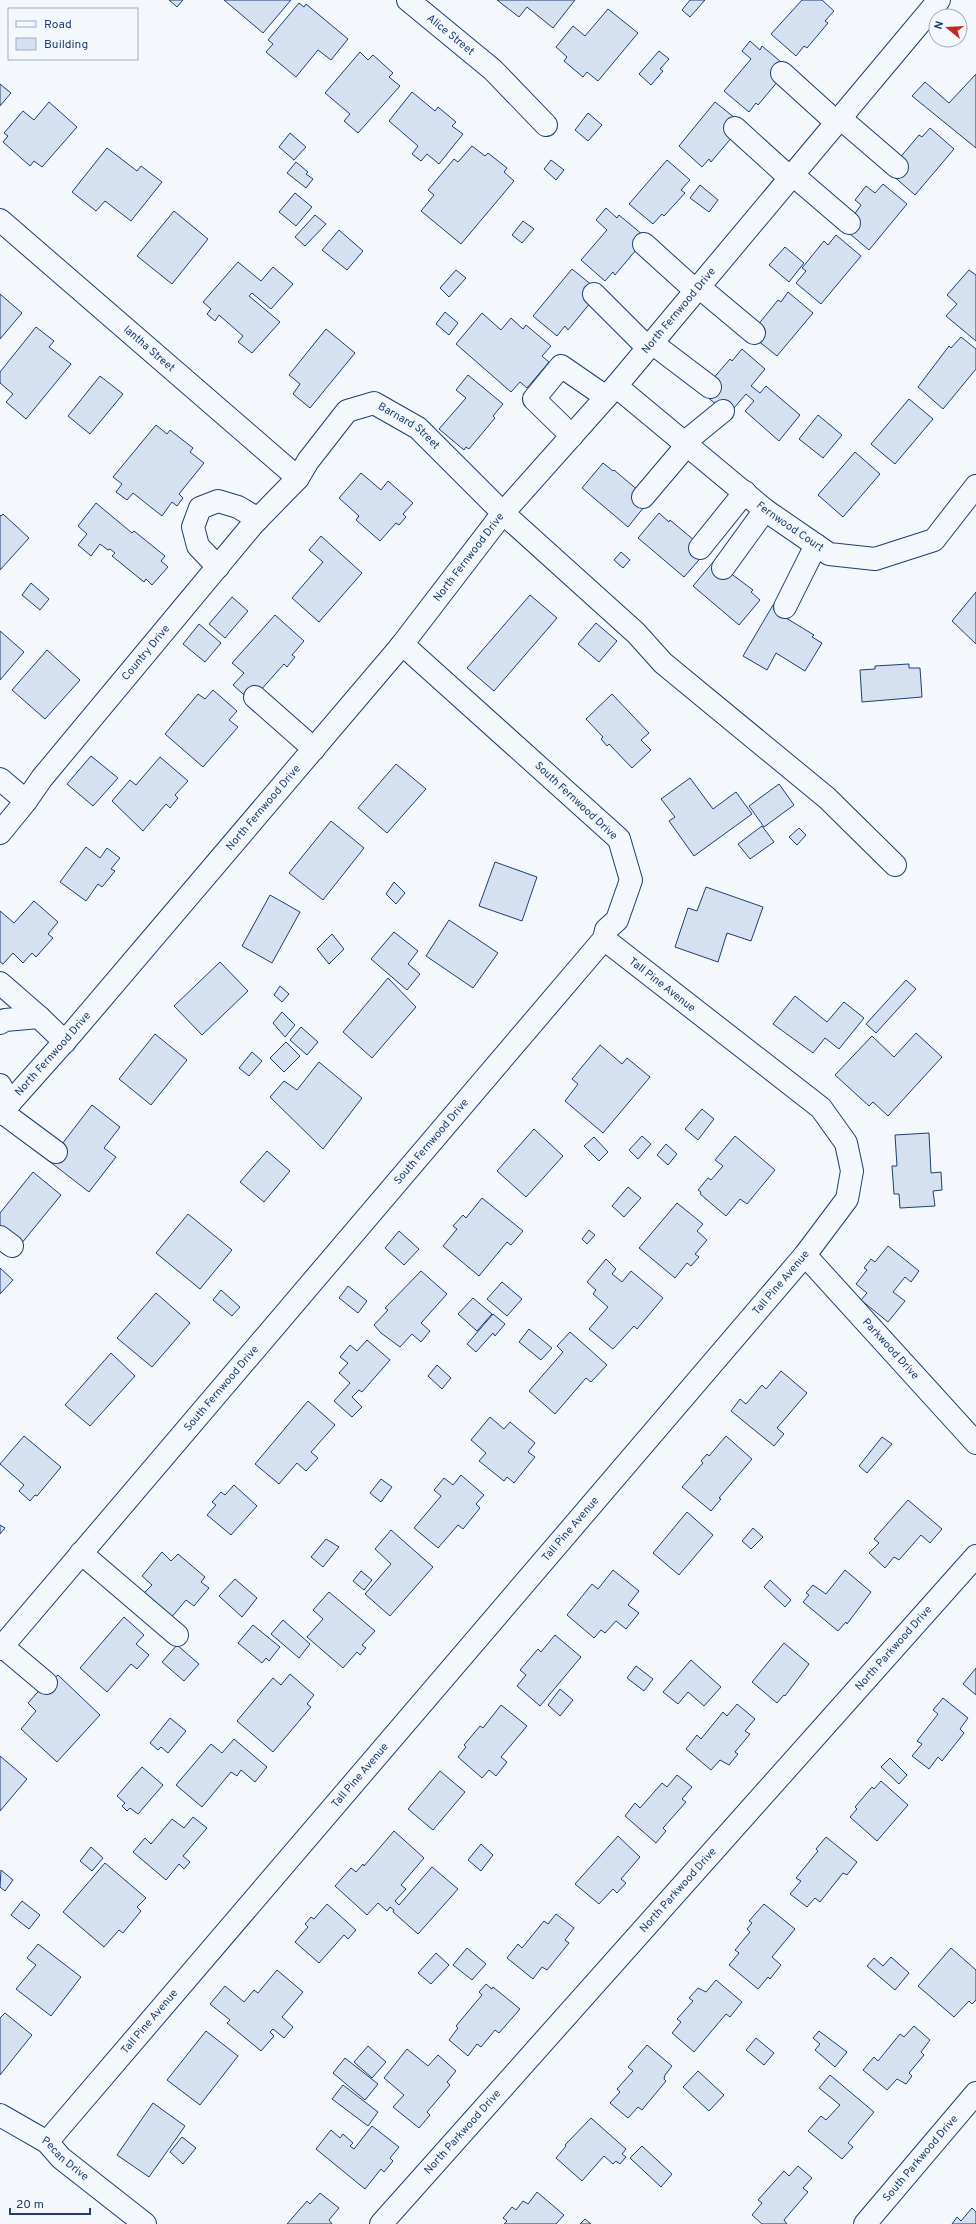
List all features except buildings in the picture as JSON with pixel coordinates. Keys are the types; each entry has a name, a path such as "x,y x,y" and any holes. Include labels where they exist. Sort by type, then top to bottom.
{"street":[{"name":"Alice Street","path":"408,0 493,70 546,124"},
{"name":"North Fernwood Drive","path":"3,1103 65,1042 402,646 503,512 611,392 938,0"},
{"path":"782,73 897,167"},
{"path":"735,128 849,223"},
{"name":"Iantha Street","path":"0,220 298,478"},
{"path":"644,244 697,289 754,333"},
{"path":"594,294 650,346 710,387"},
{"name":"Fernwood Court","path":"572,436 534,399 561,366 611,392 686,444 765,510 829,554 875,559 934,540 976,486"},
{"name":"Barnard Street","path":"298,478 308,461 347,411 374,403 418,428 503,512 636,633 663,663 827,798 895,864"},
{"path":"642,497 686,444 723,411"},
{"name":"Country Drive","path":"0,832 26,801 42,778 258,518 298,478"},
{"path":"700,548 745,492"},
{"path":"218,567 198,546 193,527 200,508 218,501 238,507 258,518"},
{"path":"723,568 765,510"},
{"path":"785,607 816,545"},
{"name":"South Fernwood Drive","path":"1,1647 604,939 606,930 617,920 631,880 619,839 411,652 402,646"},
{"path":"255,697 314,749"},
{"path":"0,779 26,801"},
{"name":"Tall Pine Avenue","path":"47,2142 805,1255 847,1199 852,1172 846,1143 821,1108 604,939"},
{"path":"0,983 65,1042"},
{"path":"0,1023 5,1020 39,1017"},
{"path":"3,1103 56,1152"},
{"name":"Parkwood Drive","path":"805,1255 976,1443"},
{"path":"81,1553 177,1635"},
{"name":"North Parkwood Drive","path":"381,2224 976,1556"},
{"path":"1,1647 46,1683"},
{"name":"South Parkwood Drive","path":"865,2224 976,2093"},
{"name":"Pecan Drive","path":"0,2115 47,2142 61,2158 145,2224"}]}
